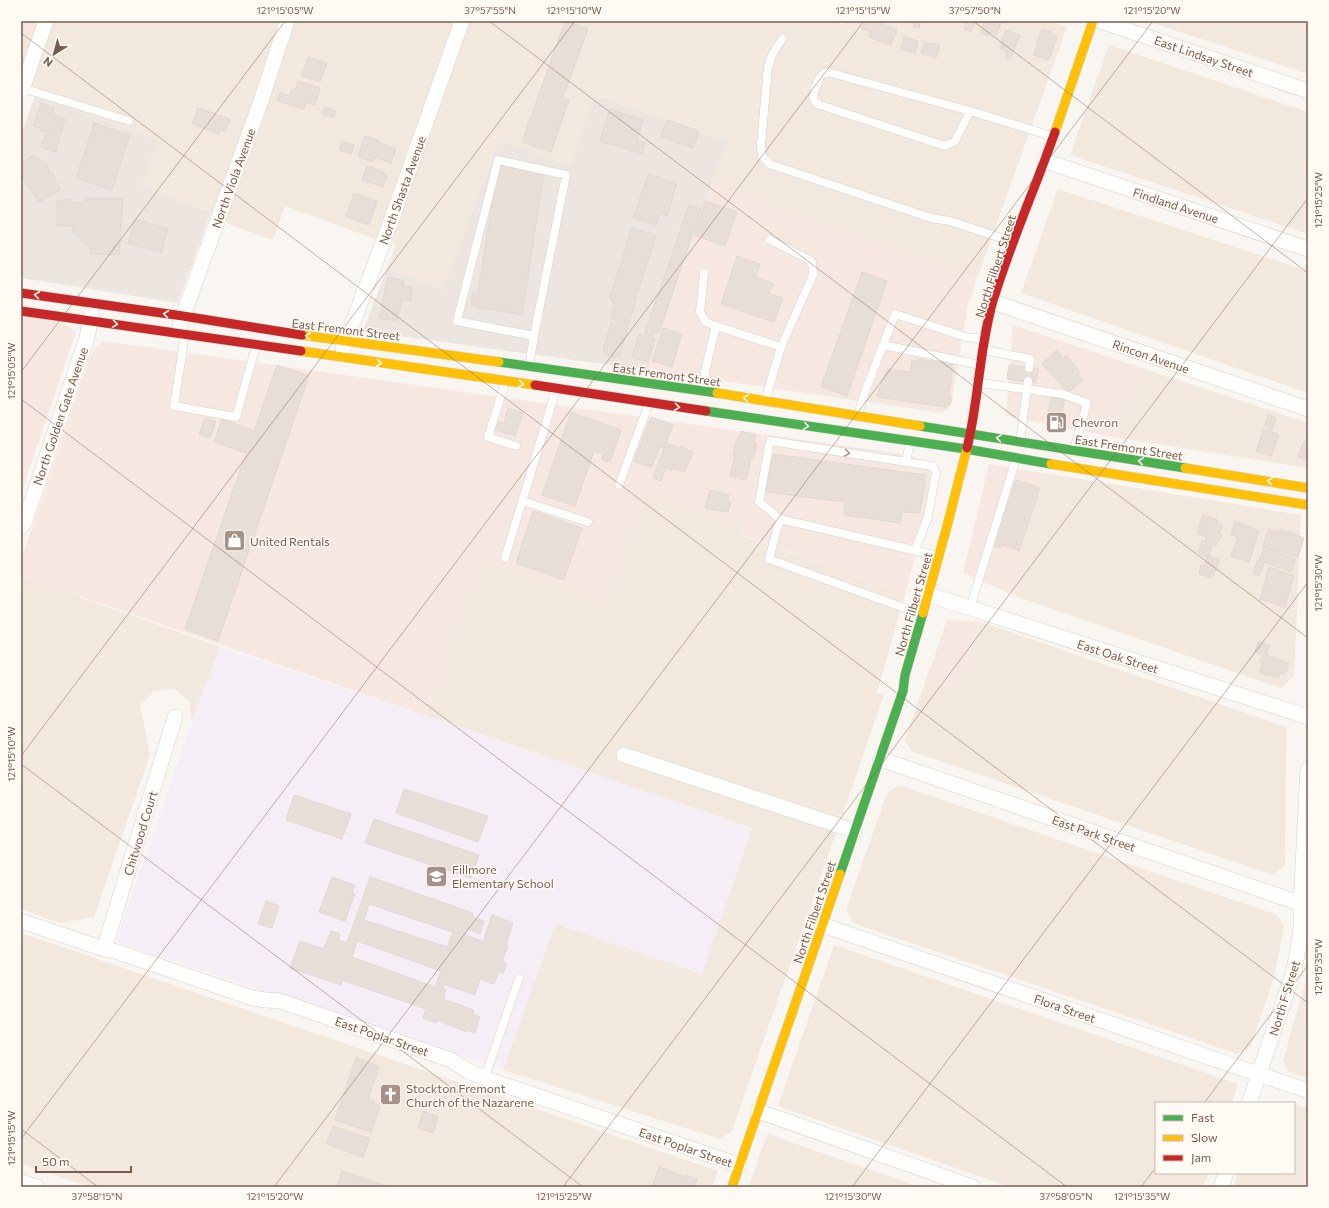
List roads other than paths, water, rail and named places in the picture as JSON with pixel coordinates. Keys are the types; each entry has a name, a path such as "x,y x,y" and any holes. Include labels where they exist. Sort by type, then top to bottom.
{"main road":[{"name":"North Filbert Street","path":"732,1187 880,759 902,691 970,434 985,339 993,302 1024,213 1045,161 1052,136 1093,21"},
{"name":"East Fremont Street","path":"21,293 183,316 295,334 529,366 784,423 966,449 1016,458 1072,459 1308,488"},
{"name":"East Fremont Street","path":"21,311 556,389 651,394 704,391 765,401 784,423"},
{"name":"East Fremont Street","path":"784,423 858,416 1020,442 1072,459 1308,505"}],"street":[{"path":"22,85 46,21"},
{"name":"North Viola Avenue","path":"181,334 183,316 261,101 287,21"},
{"name":"North Shasta Avenue","path":"340,358 391,221 462,21"},
{"name":"East Lindsay Street","path":"1100,21 1308,91"},
{"name":"Findland Avenue","path":"1045,161 1308,249"},
{"name":"Rincon Avenue","path":"993,302 1308,409"},
{"name":"North Golden Gate Avenue","path":"21,527 25,521 87,338 93,304"},
{"name":"East Oak Street","path":"928,594 1308,717"},
{"name":"Chitwood Court","path":"104,949 175,717"},
{"path":"624,755 855,831"},
{"name":"East Park Street","path":"880,759 1305,905"},
{"name":"North F Street","path":"1249,1102 1292,974 1305,905 1308,769"},
{"name":"East Poplar Street","path":"21,921 104,949 118,952 252,998 280,1001 451,1060 468,1071 485,1078 739,1165"},
{"name":"Flora Street","path":"822,925 1308,1091"},
{"path":"758,1111 973,1187"},
{"path":"1221,1187 1226,1174"},
{"path":"21,1182 37,1187"}],"lane":[{"path":"782,39 772,55 768,67 766,82 761,145 762,156 769,164 931,218 950,221 1014,243"},
{"path":"970,111 955,141 945,146 820,105 815,102 813,97 819,77 822,73 827,72 970,111 1052,136"},
{"path":"22,85 129,121"},
{"path":"529,366 566,175 498,160 456,321 534,336"},
{"path":"765,401 781,347 813,275 812,262 770,240"},
{"path":"704,274 700,312 706,322 781,347"},
{"path":"858,416 865,392 895,314 966,337 985,339"},
{"path":"704,391 705,371 716,326"},
{"path":"181,334 174,406 236,417 256,345"},
{"path":"883,345 981,366"},
{"path":"984,349 1030,359 1029,368"},
{"path":"505,382 488,437 516,446"},
{"path":"979,383 1027,386 1062,394 1087,403 1072,459"},
{"path":"970,608 1016,458 1020,442 1027,386"},
{"path":"505,558 556,389"},
{"path":"619,485 651,394"},
{"path":"915,550 928,517 936,472 933,466 906,462 784,423 770,441 759,502 780,518 938,556"},
{"path":"906,462 913,425"},
{"path":"522,501 588,522"},
{"path":"780,518 769,559 922,615"},
{"path":"485,1078 519,978"}],"place":[{"name":"Chevron","path":"1057,422"},
{"name":"United Rentals","path":"234,541"},
{"name":"Fillmore Elementary School","path":"437,876"},
{"name":"Stockton Fremont Church of the Nazarene","path":"390,1095"}]}
